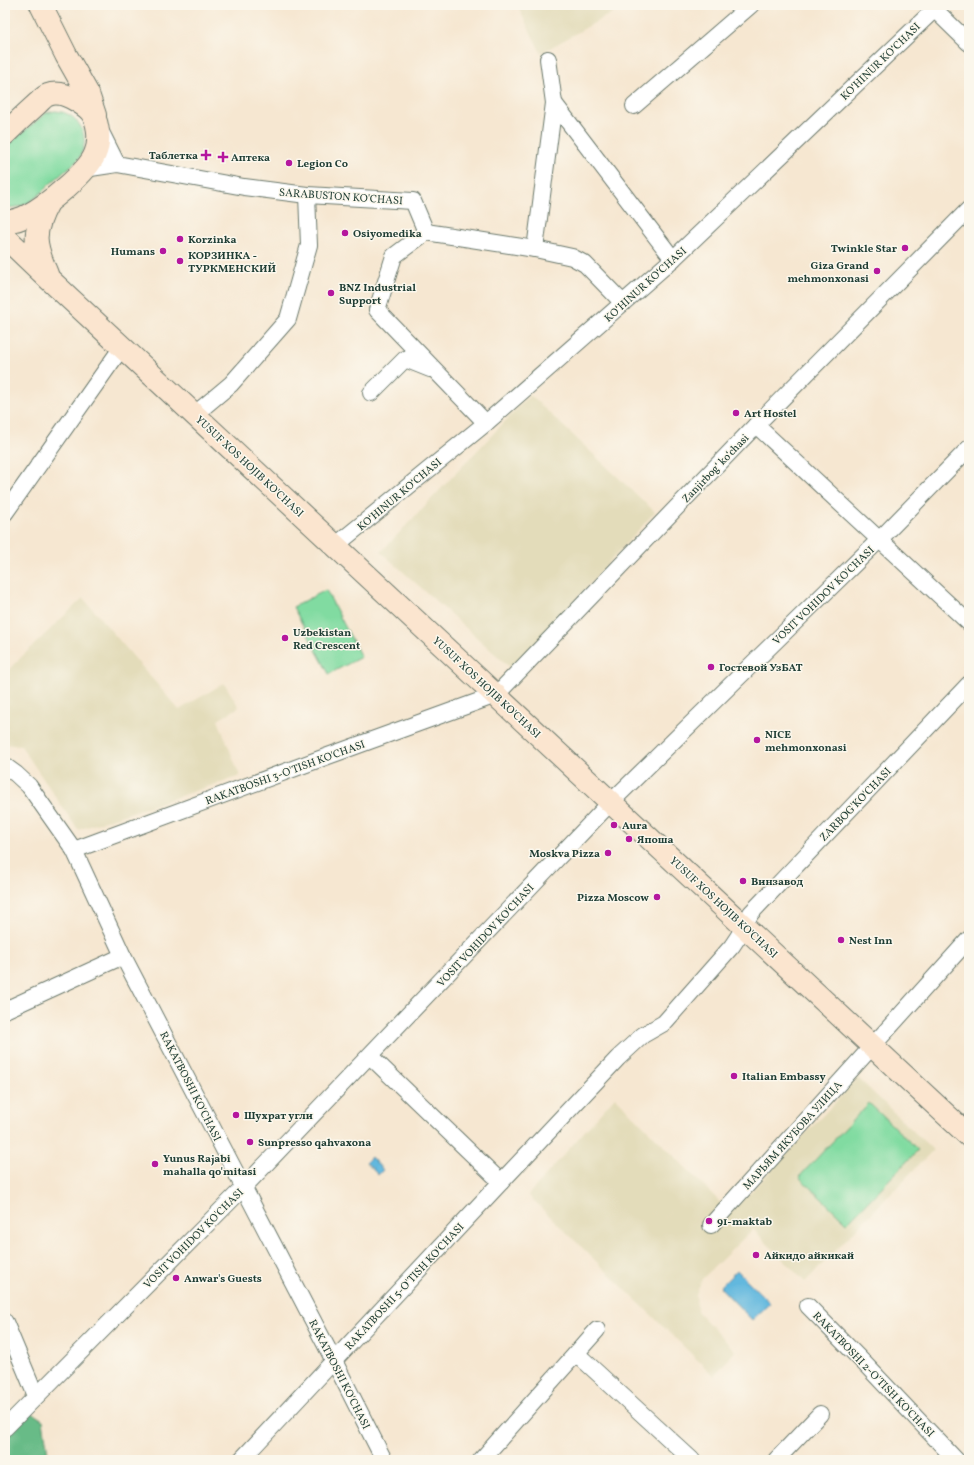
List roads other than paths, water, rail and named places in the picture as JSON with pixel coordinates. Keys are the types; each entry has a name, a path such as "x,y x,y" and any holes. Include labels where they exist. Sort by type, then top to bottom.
{"main road":[{"path":"5,222 12,222 28,216 48,203 84,169 95,154 98,141 96,121 88,94 66,55 41,5"},
{"path":"5,134 58,85 63,78 67,64 66,55"},
{"path":"48,95 62,94 80,102 90,110 96,121"},
{"path":"48,203 40,217 36,235 37,249 50,280"},
{"name":"YUSUF XOS HOJIB KO'CHASI","path":"5,237 194,415 969,1136"}],"street":[{"path":"634,106 751,5"},
{"path":"935,6 969,43"},
{"name":"KO‘HINUR KO‘CHASI","path":"335,546 486,423 673,259 935,6"},
{"path":"535,249 554,103 548,59"},
{"path":"554,103 673,259"},
{"path":"96,121 117,164"},
{"name":"SARABUSTON KO'CHASI","path":"84,169 117,164 244,187 307,195 413,202 426,232"},
{"path":"194,415 231,384 288,320 309,245 307,195"},
{"name":"Zanjirbogʻ koʻchasi","path":"496,695 756,425 969,209"},
{"path":"486,423 377,310 394,256 426,232 535,249 572,257 585,264 623,303"},
{"path":"5,512 122,347"},
{"path":"371,393 405,360 436,371"},
{"path":"756,425 969,623"},
{"name":"VOSIT VOHIDOV KO'CHASI","path":"5,1428 244,1188 611,802 880,540 969,448"},
{"name":"ZARBOG'KO'CHASI","path":"744,926 751,913 969,684"},
{"name":"RAKATBOSHI 3-O'TISH KO'CHASI","path":"74,850 496,695"},
{"name":"RAKATBOSHI KO'CHASI","path":"5,766 28,786 74,850 124,956 384,1460"},
{"name":"RAKATBOSHI 5-O'TISH KO'CHASI","path":"241,1460 618,1058 643,1035 664,1023 727,951 738,937 744,926"},
{"name":"МАРЬЯМ ЯКУБОВА УЛИЦА","path":"711,1225 969,939"},
{"path":"5,1010 124,956"},
{"path":"370,1056 501,1182"},
{"name":"RAKATBOSHI 2-O'TISH KO'CHASI","path":"808,1306 956,1460"},
{"path":"5,1322 36,1396"},
{"path":"481,1460 597,1330"},
{"path":"577,1354 692,1460"},
{"path":"776,1460 820,1414"}],"water":[{"path":"371,1157 383,1170 378,1175 366,1162"},
{"path":"737,1270 770,1303 752,1320 720,1287"}],"place":[{"name":"Таблетка","path":"206,155"},
{"name":"Аптека","path":"223,157"},
{"name":"Legion Co","path":"289,163"},
{"name":"Osiyomedika","path":"345,233"},
{"name":"Korzinka","path":"180,239"},
{"name":"Twinkle Star","path":"905,248"},
{"name":"Humans","path":"163,251"},
{"name":"КОРЗИНКА - ТУРКМЕНСКИЙ","path":"180,261"},
{"name":"Giza Grand mehmonxonasi","path":"877,271"},
{"name":"BNZ Industrial Support","path":"331,293"},
{"name":"Art Hostel","path":"736,413"},
{"name":"Uzbekistan Red Crescent","path":"285,638"},
{"name":"Гостевой УзБАТ","path":"711,667"},
{"name":"NICE mehmonxonasi","path":"757,740"},
{"name":"Aura","path":"614,825"},
{"name":"Япоша","path":"629,839"},
{"name":"Moskva Pizza","path":"608,853"},
{"name":"Винзавод","path":"743,881"},
{"name":"Pizza Moscow","path":"657,897"},
{"name":"Nest Inn","path":"841,940"},
{"name":"Italian Embassy","path":"734,1076"},
{"name":"Шухрат угли","path":"236,1115"},
{"name":"Sunpresso qahvaxona","path":"250,1142"},
{"name":"Yunus Rajabi mahalla qo'mitasi","path":"155,1164"},
{"name":"91-maktab","path":"709,1221"},
{"name":"Айкидо айкикай","path":"756,1255"},
{"name":"Anwar's Guests","path":"176,1278"}]}
